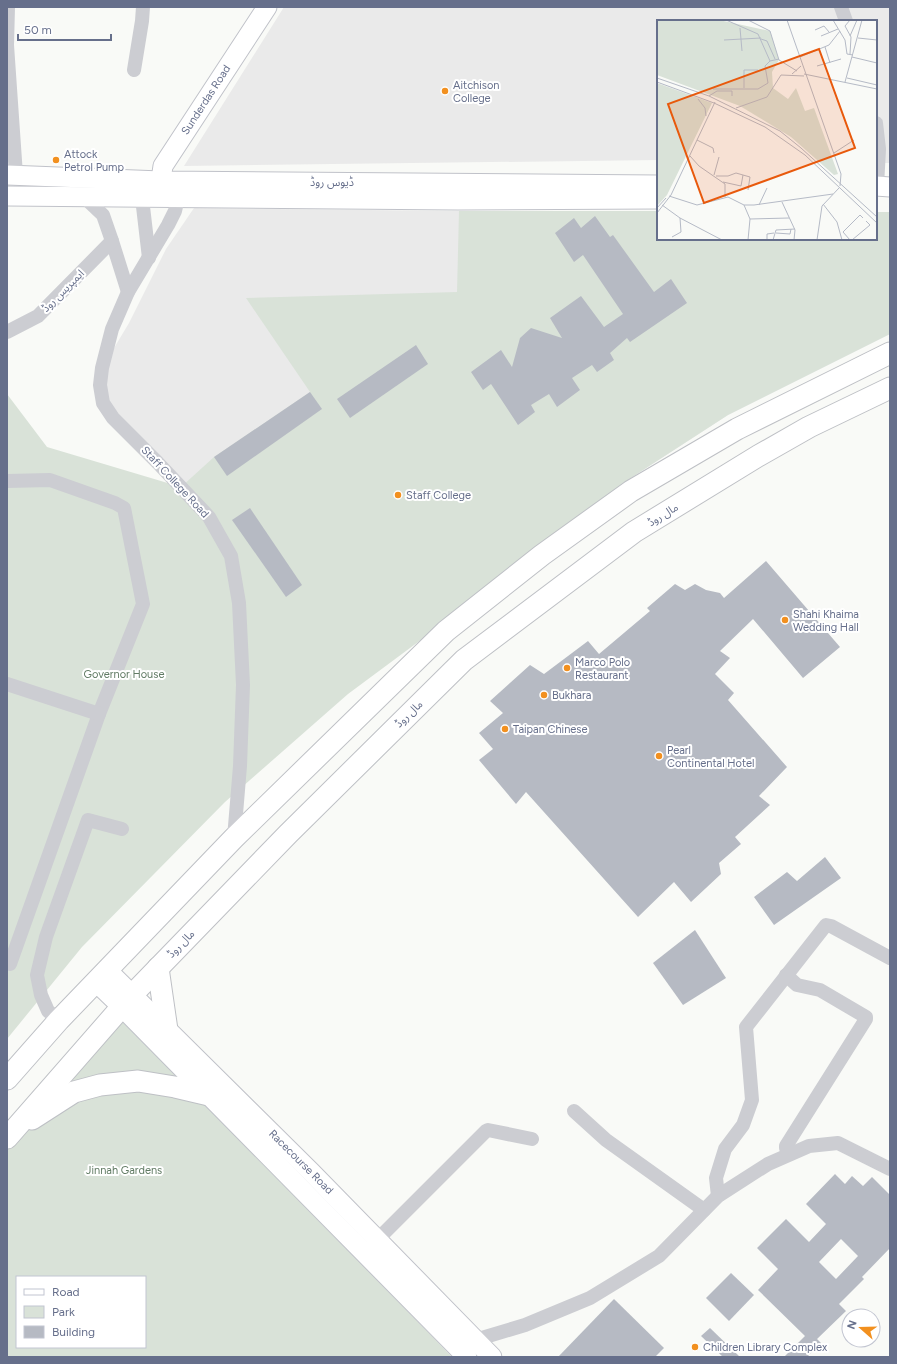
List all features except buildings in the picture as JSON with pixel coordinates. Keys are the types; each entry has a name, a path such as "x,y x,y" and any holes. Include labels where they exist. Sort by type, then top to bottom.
{"main road":[{"name":"Sunderdas Road","path":"154,192 163,166 267,7"},
{"name":"ڈیوس روڈ","path":"11,175 154,192 178,198 657,199"},
{"name":"ڈیوس روڈ","path":"7,196 84,196 154,192 657,185"},
{"path":"7,1079 101,976 234,838 446,631 542,556 631,491 737,429 890,353"},
{"name":"مال روڈ","path":"11,1133 158,968 294,828 464,660 634,532 758,456 803,431 890,388"},
{"path":"158,968 167,1030"},
{"name":"Racecourse Road","path":"101,976 127,1001 209,1095 467,1357"},
{"name":"Racecourse Road","path":"127,1001 167,1030 378,1239 492,1357"},
{"path":"11,1133 46,1112 74,1092 100,1085 138,1081 175,1087 209,1095"}],"street":[{"path":"8,7 7,45 11,175"},
{"path":"134,70 143,7"},
{"path":"840,7 846,20"},
{"path":"877,132 882,192"},
{"path":"149,258 154,192"},
{"path":"84,196 103,215 128,292"},
{"name":"Staff College Road","path":"178,198 175,211 128,292 112,329 102,368 100,385 103,402 113,418 209,517 231,556 239,603 243,685 240,766 234,838"},
{"name":"ایمپریس روڈ","path":"7,332 38,316 112,241"},
{"path":"7,481 50,480 115,503 124,508 143,604 99,714 10,964"},
{"path":"7,684 99,714"},
{"path":"60,1020 48,1011 41,995 37,975 46,937 88,820 122,829"},
{"path":"718,1196 716,1178 725,1149 743,1125 752,1100 746,1027 826,925 831,926 890,958"},
{"path":"786,975 797,986 820,990 866,1017 786,1148 790,1154"},
{"path":"574,1111 606,1140 704,1210"},
{"path":"378,1239 486,1131 488,1130 532,1139"},
{"path":"475,1340 525,1325 590,1298 659,1256 718,1196 768,1164 809,1146 838,1143 890,1168"}],"shaded area":[{"name":"Aitchison College","path":"284,7 890,7 890,163 877,163 877,20 657,20 657,160 184,166"},
{"name":"Staff College","path":"194,208 458,211 657,211 657,240 876,240 890,334 728,415 623,483 441,625 231,556 113,418 102,368 129,323 166,249"}],"green space":[{"name":"Staff College","path":"459,211 657,211 657,240 877,240 877,212 890,212 890,334 728,415 623,483 441,625 348,694 225,802 82,947 7,1039 7,394 47,447 181,487 214,457 310,392 246,298 457,292"},
{"name":"Jinnah Gardens","path":"121,1014 452,1357 7,1357 7,1142"}],"place":[{"name":"Aitchison College","path":"445,91"},
{"name":"Attock Petrol Pump","path":"56,160"},
{"name":"Staff College","path":"398,495"},
{"name":"Shahi Khaima Wedding Hall","path":"785,620"},
{"name":"Marco Polo Restaurant","path":"567,668"},
{"name":"Bukhara","path":"544,695"},
{"name":"Taipan Chinese","path":"505,729"},
{"name":"Pearl Continental Hotel","path":"659,756"},
{"name":"Children Library Complex","path":"695,1347"}],"park label":[{"name":"Governor House","path":"124,674"}]}
